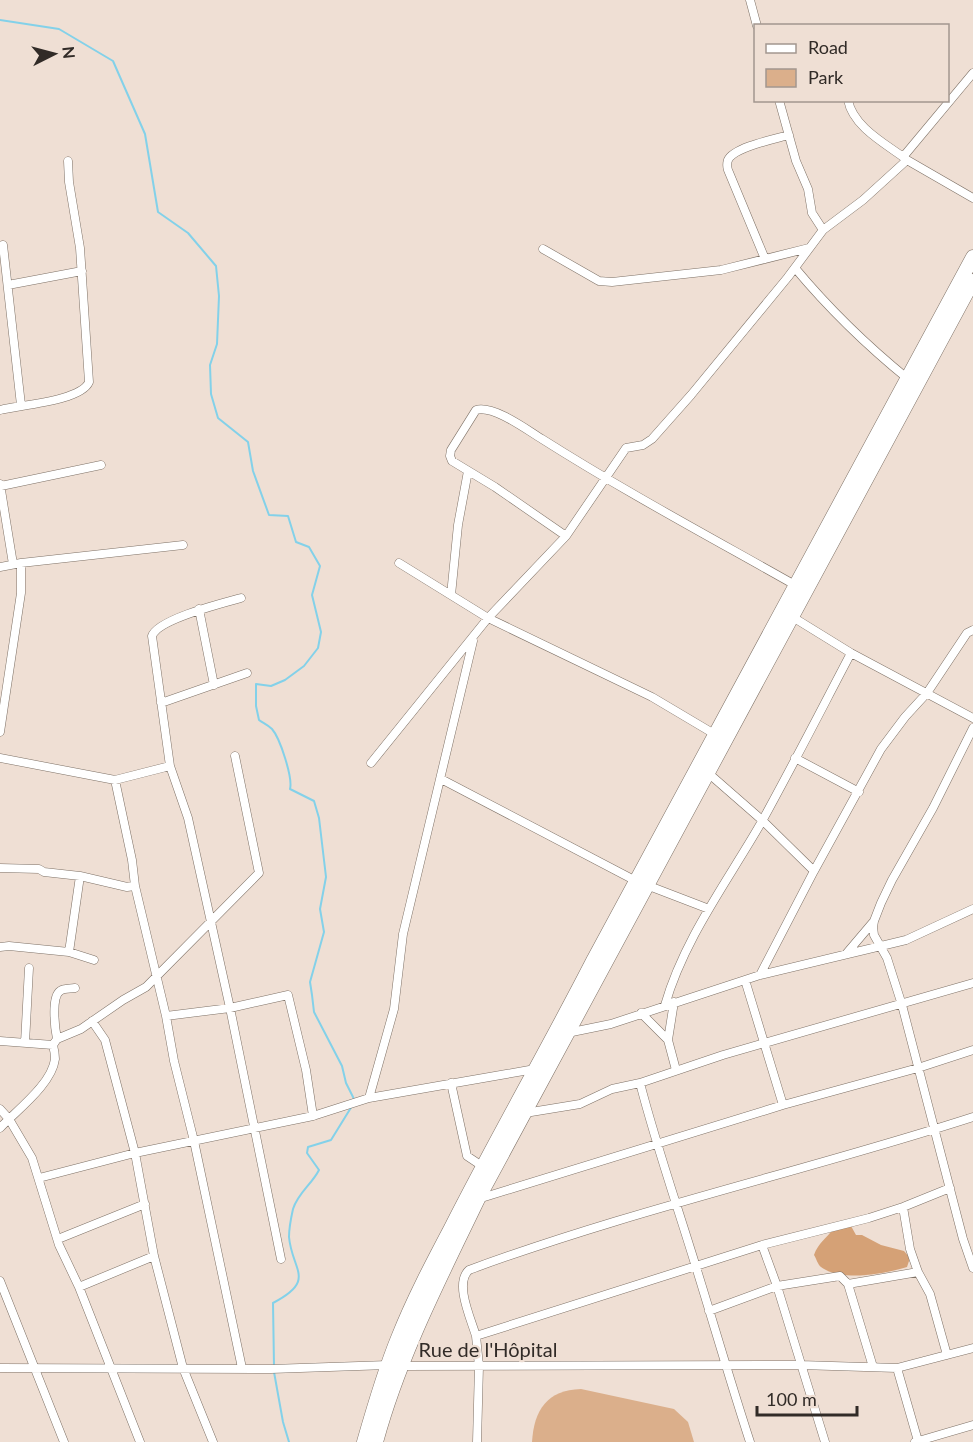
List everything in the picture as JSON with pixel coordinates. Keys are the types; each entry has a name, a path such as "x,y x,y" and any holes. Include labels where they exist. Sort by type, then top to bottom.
{"highway":[{"path":"703,769 716,735 787,614 795,585 973,257"},
{"path":"376,1442 388,1400 394,1366 478,1199 525,1113 562,1032 787,614 973,281"},
{"path":"364,1442 394,1366 421,1287 482,1166 535,1069 562,1032"}],"street":[{"path":"750,0 757,24"},
{"path":"371,763 488,618 566,536 626,448 643,445 658,432 795,268 823,230 863,200 905,158 973,73"},
{"path":"780,102 796,161 808,189 812,213 823,230"},
{"path":"849,102 853,115 859,123 905,158 973,198"},
{"path":"765,259 728,170 727,162 729,158 745,148 789,135"},
{"path":"0,410 72,396 87,387 90,375 82,271 68,161"},
{"path":"3,245 21,405"},
{"path":"543,249 599,281 612,282 721,270 809,248"},
{"path":"795,268 836,316 908,379"},
{"path":"8,285 82,271"},
{"path":"566,536 452,461 451,450 476,410 480,408 510,420 606,480 795,585"},
{"path":"0,732 2,704 21,593 0,484 101,465"},
{"path":"451,596 458,525 468,471"},
{"path":"0,567 17,563 183,545"},
{"path":"399,563 488,618 652,697 716,735"},
{"path":"241,598 199,609 156,629 153,633 157,684 170,766 188,818 230,1008 281,1259"},
{"path":"199,609 214,685"},
{"path":"787,614 851,653 973,718"},
{"path":"760,975 881,749 927,693 967,633 973,630"},
{"path":"369,1098 394,1010 403,934 473,639"},
{"path":"665,1005 676,972 709,909 762,820 851,653"},
{"path":"161,703 247,673"},
{"path":"846,954 874,921 892,880 933,808 973,728"},
{"path":"0,1041 55,1042 74,1033 137,993 158,977 259,873 235,756"},
{"path":"0,758 115,780 170,766"},
{"path":"795,758 859,792"},
{"path":"703,769 762,820 814,871"},
{"path":"441,779 642,884 709,909"},
{"path":"115,780 132,860 135,886 158,977 174,1061 194,1141 242,1368"},
{"path":"0,868 39,868 44,872 80,876 127,887 135,886"},
{"path":"69,952 80,876"},
{"path":"562,1032 611,1024 760,975 881,947 918,936 973,909"},
{"path":"874,921 874,935 887,958 902,1005 973,1268"},
{"path":"0,947 69,952 94,960"},
{"path":"25,1043 28,968"},
{"path":"745,980 783,1105"},
{"path":"525,1113 573,1106 612,1089 640,1083 764,1043 973,983"},
{"path":"0,1128 50,1074 55,1058 56,996 59,991 75,988"},
{"path":"166,1016 230,1008 288,995 304,1061 313,1116"},
{"path":"674,1002 668,1040 676,1070"},
{"path":"641,1014 668,1040"},
{"path":"92,1021 105,1040 135,1153 154,1256 183,1368 213,1442"},
{"path":"478,1199 783,1105 918,1068 973,1050"},
{"path":"39,1178 135,1153 313,1116 369,1098 535,1069"},
{"path":"451,1083 467,1156 482,1166"},
{"path":"640,1083 656,1145 750,1442"},
{"path":"0,1109 9,1119 32,1158 58,1239 140,1442"},
{"path":"477,1442 479,1366 476,1336 462,1287 465,1274 469,1270 521,1251 675,1204 973,1117"},
{"path":"476,1336 762,1245 868,1218 950,1188"},
{"path":"58,1239 145,1204"},
{"path":"903,1207 910,1249 918,1272 930,1294 947,1355"},
{"path":"762,1245 825,1442"},
{"path":"79,1287 154,1256"},
{"path":"848,1284 918,1272"},
{"path":"709,1311 777,1286 840,1276 848,1284 873,1367"},
{"path":"0,1281 64,1442"},
{"name":"Rue de l'Hôpital","path":"0,1368 274,1369 394,1366 800,1365 897,1368 973,1348"},
{"path":"897,1368 917,1441 973,1425"}],"green space":[{"path":"581,1389 674,1409 688,1422 694,1442 532,1442 539,1411 545,1404 559,1393"}],"shaded area":[{"path":"851,1226 856,1235 862,1235 881,1245 904,1251 910,1258 907,1267 875,1274 851,1275 830,1272 821,1267 814,1255 820,1244 834,1228"}],"waterway":[{"path":"0,20 59,29 113,61 145,134 158,212 188,233 216,266 219,296 217,344 210,365 211,394 218,418 248,442 253,471 269,515 288,516 296,542 309,547 320,566 312,595 321,632 318,648 304,666 285,680 271,686 256,684 256,706 259,720 272,729 279,741 288,768 290,789 314,801 319,818 326,877 320,909 324,932 310,982 314,1012 342,1066 346,1083 355,1101"},
{"path":"274,1366 273,1303 294,1288 299,1274 289,1237 293,1209 298,1198 319,1170 307,1153 308,1147 331,1140 352,1106"},
{"path":"274,1372 289,1442"}]}
